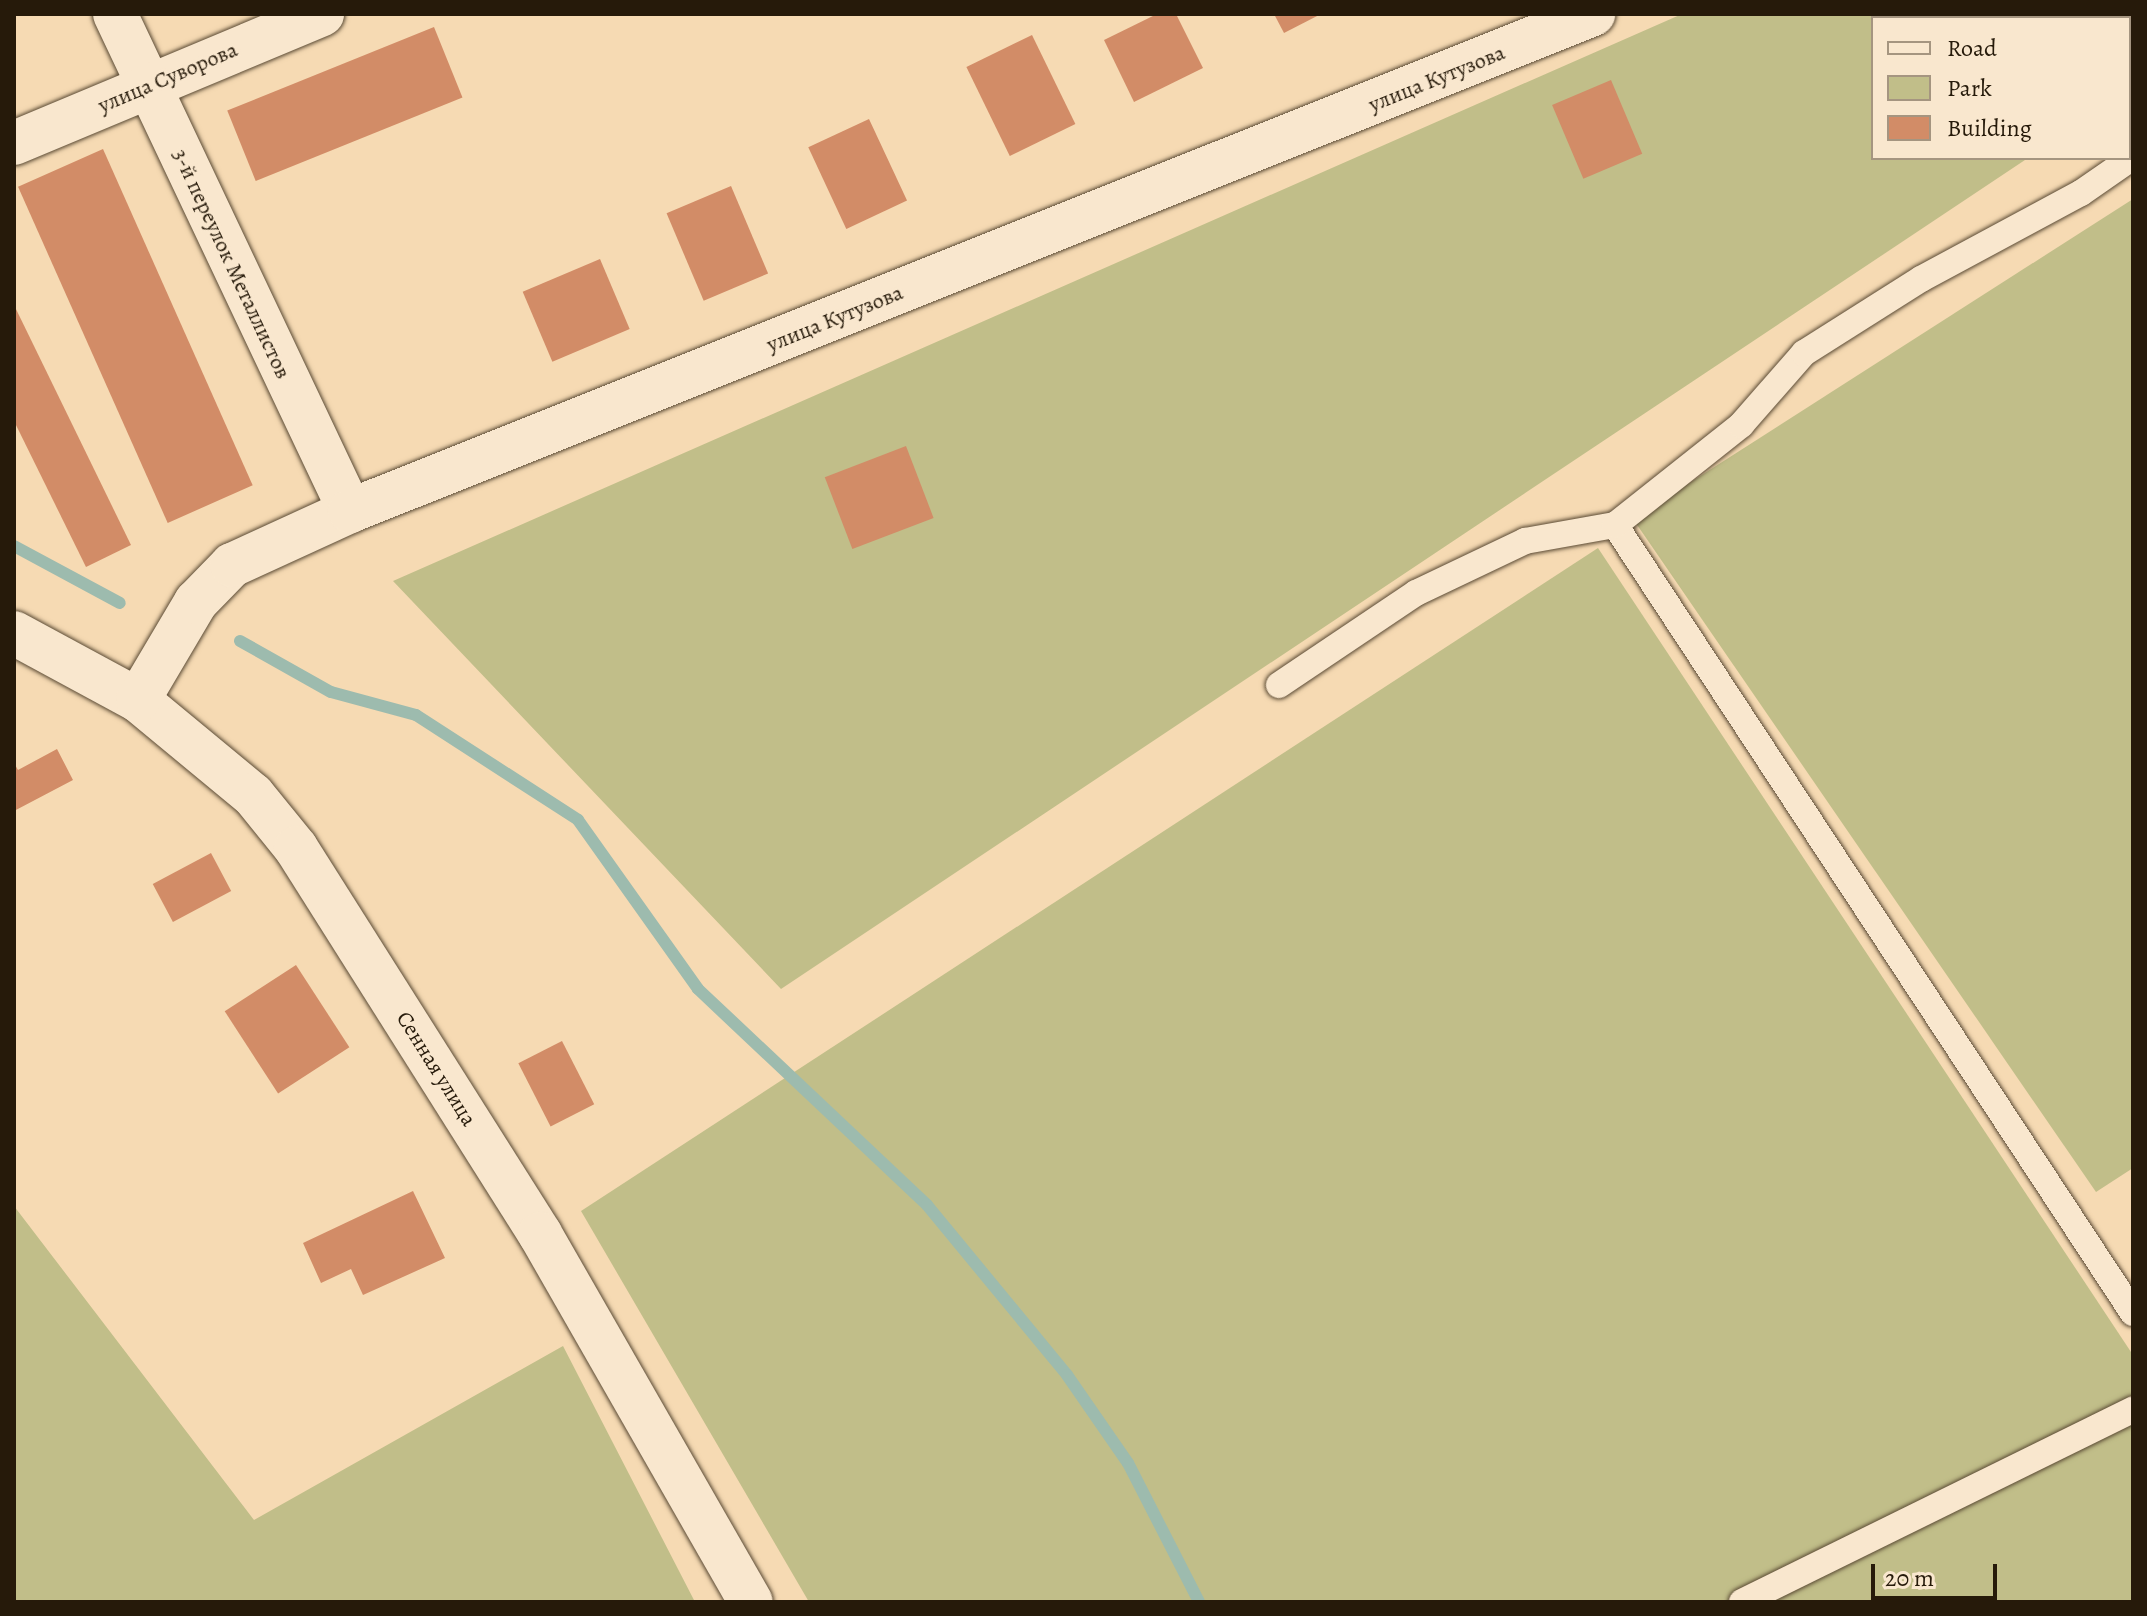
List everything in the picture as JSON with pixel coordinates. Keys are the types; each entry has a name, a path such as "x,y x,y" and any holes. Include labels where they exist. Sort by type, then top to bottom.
{"street":[{"name":"3-й переулок Металлистов","path":"115,14 146,86 350,511"},
{"name":"улица Суворова","path":"14,143 322,14"},
{"name":"улица Кутузова","path":"138,700 196,602 232,565 350,511 1593,14"},
{"name":"Сенная улица","path":"14,633 138,700 253,795 296,848 540,1234 751,1602"}],"lane":[{"path":"1279,685 1416,593 1511,547 1615,525 1741,425 1804,353 1921,279 2081,193 2129,160"},
{"path":"1615,525 2133,1313"},
{"path":"1742,1602 2133,1410"}],"green space":[{"path":"1682,14 2133,14 2131,90 2131,16 1871,16 1871,160 2025,160 781,989 393,581"},
{"path":"2133,199 2133,1168 2096,1192 1633,519"},
{"path":"1598,548 2133,1355 2133,1602 809,1602 581,1211"},
{"path":"14,1206 254,1520 563,1346 695,1602 14,1602"}],"building":[{"path":"1157,14 1176,14 1203,68 1134,102 1104,40"},
{"path":"1274,14 1321,14 1284,33"},
{"path":"434,27 462,97 256,181 227,111"},
{"path":"1032,35 1075,124 1010,156 966,67"},
{"path":"1611,80 1642,154 1583,179 1552,105"},
{"path":"869,119 907,201 846,229 808,147"},
{"path":"103,149 253,485 168,523 18,187"},
{"path":"731,186 768,273 704,301 667,213"},
{"path":"600,259 630,329 552,362 523,292"},
{"path":"14,305 131,545 86,567 14,421"},
{"path":"906,446 934,518 852,549 825,477"},
{"path":"57,749 73,780 14,811 14,763 18,770"},
{"path":"211,853 231,891 173,922 153,884"},
{"path":"296,965 349,1047 278,1093 225,1011"},
{"path":"562,1041 594,1104 551,1127 518,1063"},
{"path":"413,1191 445,1258 363,1295 351,1269 321,1283 303,1243"}],"waterway":[{"path":"14,546 120,603"},
{"path":"240,641 331,692 416,715 578,820 698,989 927,1205 1067,1375 1128,1463 1199,1602"}]}
